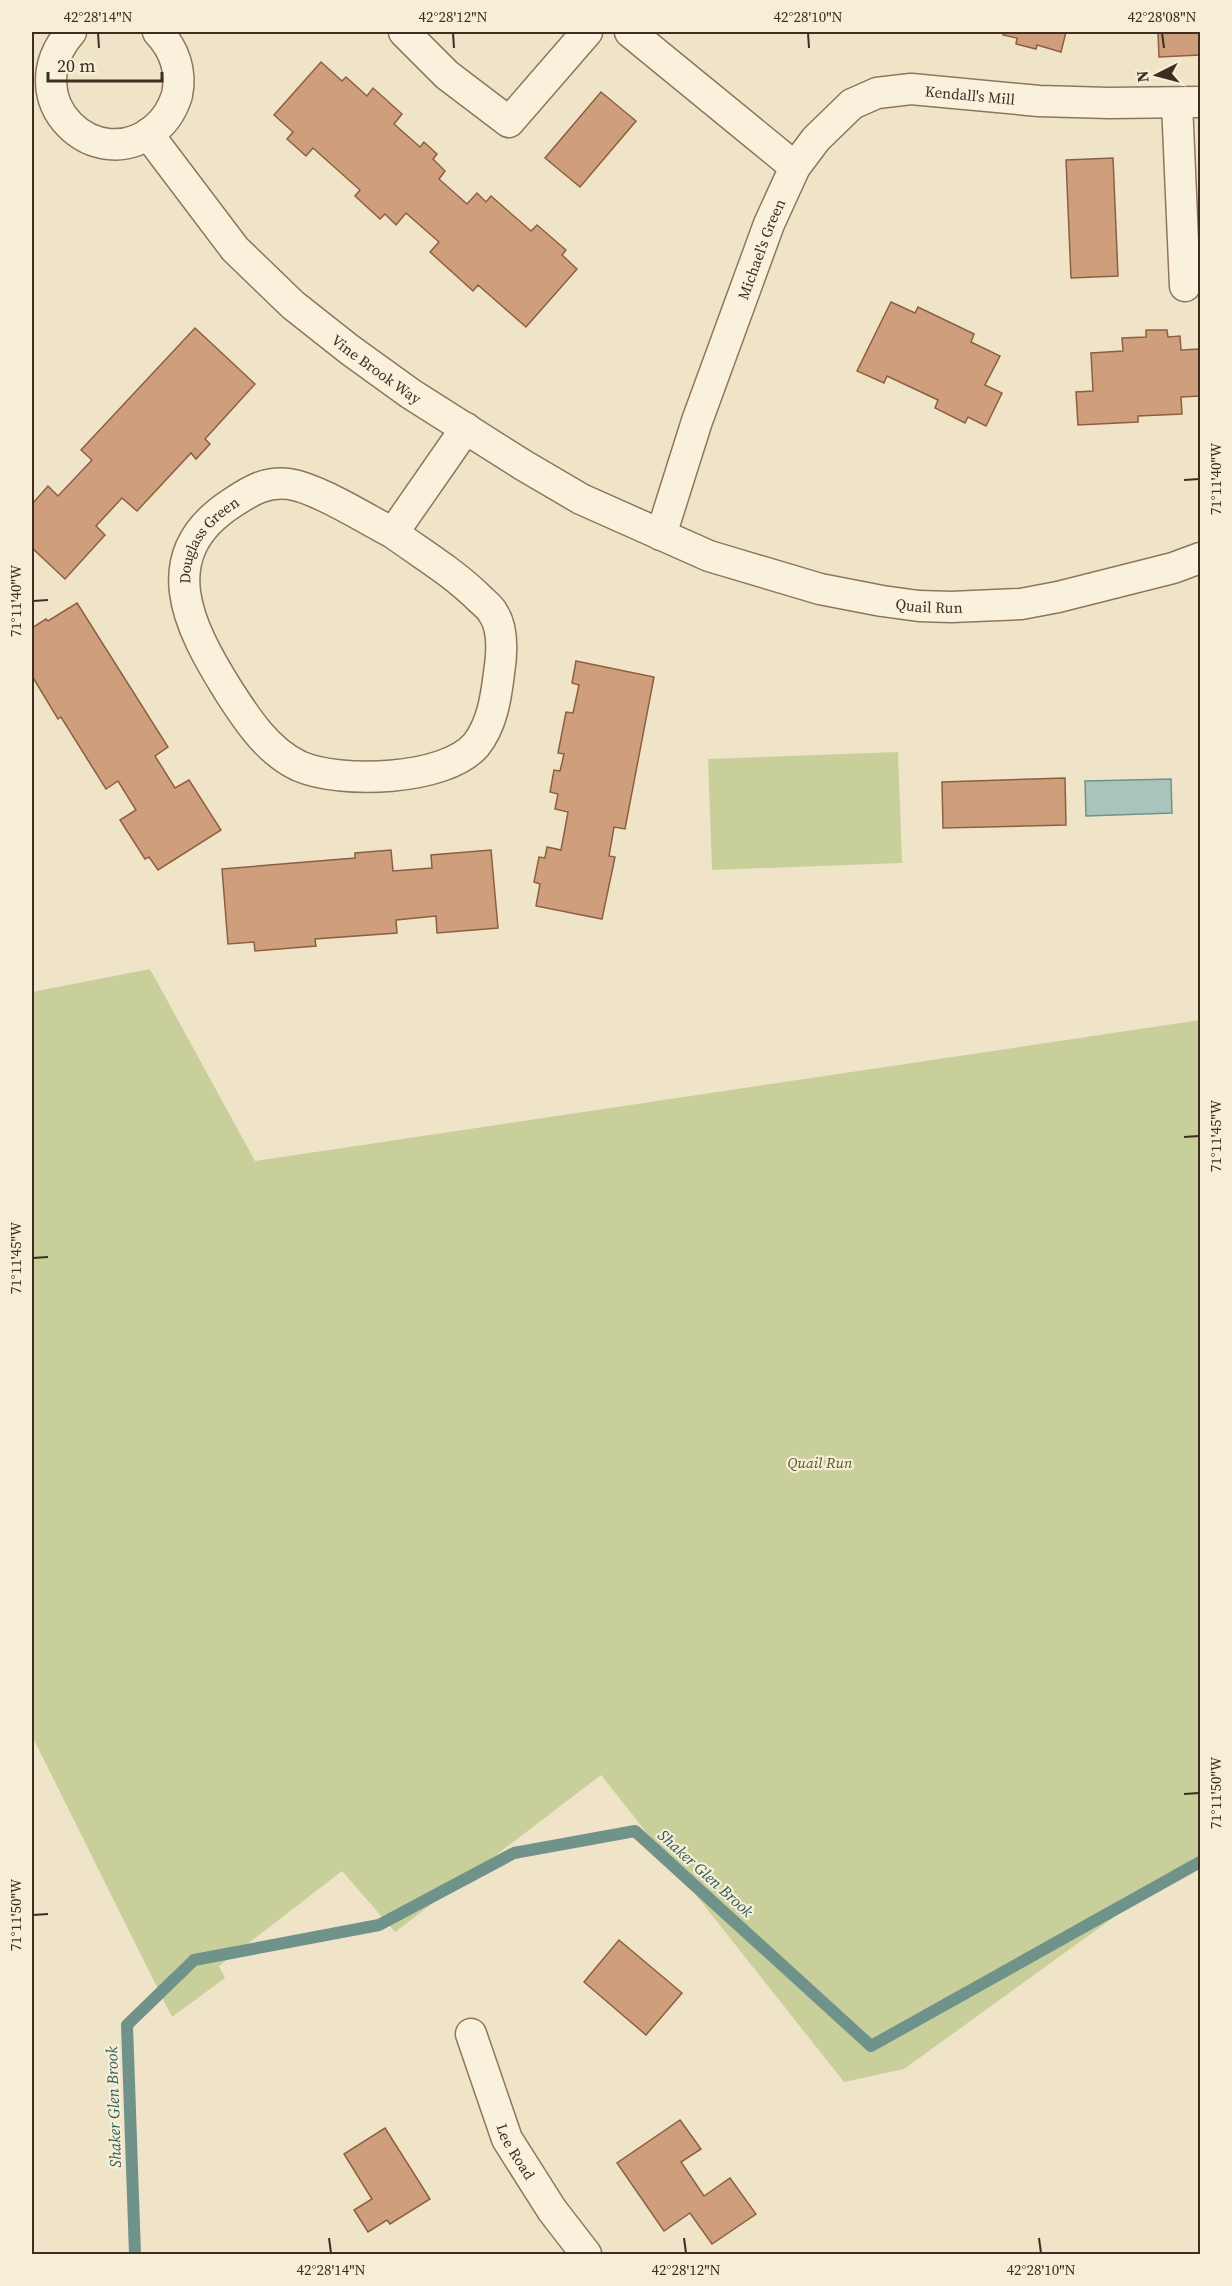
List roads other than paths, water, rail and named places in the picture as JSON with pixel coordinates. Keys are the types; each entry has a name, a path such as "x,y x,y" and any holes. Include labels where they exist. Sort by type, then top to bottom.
{"street":[{"path":"71,32 61,43 51,68 52,93 60,113 80,134 106,144 135,141 148,134 164,120 175,102 179,81 176,59 158,32"},
{"path":"405,32 447,75 509,122 587,32"},
{"path":"630,32 795,167"},
{"name":"Kendall's Mill","path":"795,167 838,115 852,104 877,93 911,89 1039,101 1189,103 1185,286"},
{"name":"Vine Brook Way","path":"148,134 235,249 293,305 350,350 411,394 523,465 582,499 661,535"},
{"name":"Michael's Green","path":"661,535 696,421 724,341 769,224 795,167"},
{"path":"393,532 466,428"},
{"name":"Douglass Green","path":"291,484 324,497 393,532 467,586 493,612 500,629 500,664 490,718 486,730 476,745 465,755 445,765 375,777 331,776 316,772 287,759 268,743 245,717 220,678 193,629 187,609 184,586 186,563 201,530 221,510 245,494 268,485 291,484"},
{"name":"Quail Run","path":"661,535 709,556 820,589 918,606 989,607 1021,604 1100,588 1173,568 1200,558"},
{"name":"Lee Road","path":"471,2034 507,2139 552,2210 586,2254"}],"water":[{"path":"1171,779 1172,813 1086,816 1085,781"}],"waterway":[{"name":"Shaker Glen Brook","path":"135,2254 127,2025 194,1960 379,1925 514,1853 635,1831 871,2046 1200,1862"}]}
